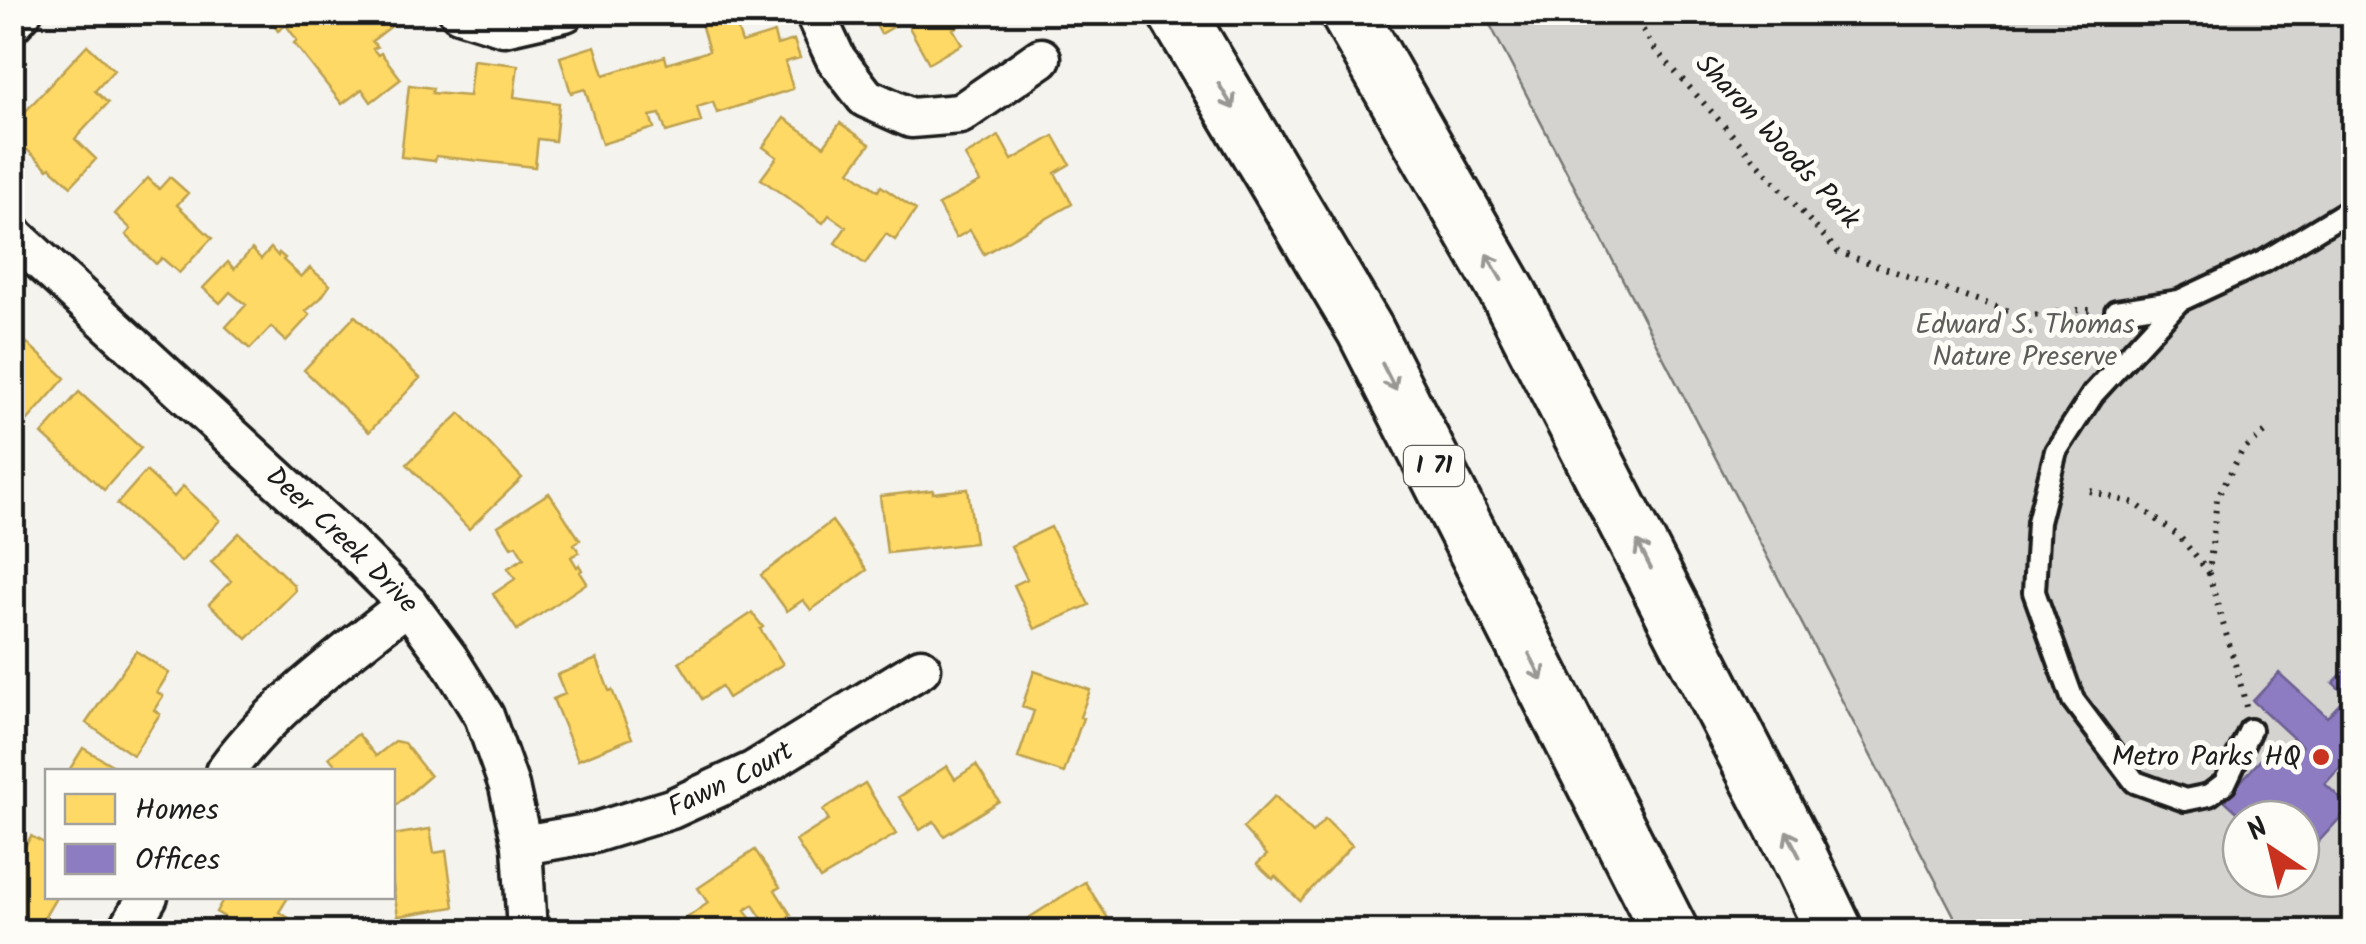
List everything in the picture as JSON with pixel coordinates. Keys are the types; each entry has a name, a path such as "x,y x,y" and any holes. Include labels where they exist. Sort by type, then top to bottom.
{"highway":[{"name":"I 71","path":"1176,12 1365,330 1670,932"},
{"path":"1348,12 1510,296 1835,932"}],"street":[{"path":"12,22 22,12"},
{"path":"459,12 504,26 566,12"},
{"path":"814,12 836,59 866,98 911,118 960,114 1041,58"},
{"name":"Deer Creek Drive","path":"12,234 348,544 408,604 448,658 484,716 509,786 522,846 527,932"},
{"path":"227,769 244,744 292,700 408,604"},
{"name":"Fawn Court","path":"522,846 594,833 671,809 754,771 921,668"},
{"path":"128,932 146,899"}],"lane":[{"path":"2116,311 2179,301 2265,261 2354,207"},
{"path":"2179,301 2093,394 2056,451 2038,522 2034,592 2073,700 2135,782 2185,800 2208,795 2225,784 2250,730"}],"path":[{"name":"Sharon Woods Park","path":"1632,12 1654,48 1838,252 2026,317 2070,310 2116,311"},
{"path":"2250,730 2238,668 2220,621 2208,573 2217,498 2242,451 2267,431"},
{"path":"2090,491 2136,504 2180,537 2208,573"}],"green space":[{"name":"Edward S. Thomas Nature Preserve","path":"1484,13 2353,13 2353,931 1962,931"}],"building: Homes":[{"path":"264,12 384,12 393,25 372,41 377,47 373,49 378,55 381,53 401,79 371,102 362,89 342,104 294,43 297,40 286,25 278,31"},
{"path":"732,12 742,43 774,33 777,45 794,40 800,58 785,62 793,89 717,113 713,102 697,107 701,122 666,132 660,114 650,116 654,128 602,144 585,89 571,93 560,57 595,46 604,75 665,56 667,64 709,51 700,20"},
{"path":"869,12 982,13 953,29 962,44 929,63 905,20 881,34"},
{"path":"87,45 114,70 95,91 108,103 75,139 96,159 71,186 12,136 12,126"},
{"path":"473,60 518,65 514,97 559,103 555,141 538,139 535,167 436,156 435,161 401,157 409,85 433,88 432,93 469,96"},
{"path":"784,118 824,146 840,123 870,144 850,171 916,210 895,240 886,234 865,264 835,243 846,227 829,215 823,223 761,179 777,157 763,147"},
{"path":"999,136 1012,160 1054,136 1070,164 1055,173 1072,204 984,254 970,230 956,238 938,205 980,182 965,156"},
{"path":"170,177 188,193 177,205 212,238 179,273 162,258 156,264 126,235 131,229 115,214 148,178 159,189"},
{"path":"271,248 301,277 310,268 330,285 286,341 271,327 250,349 226,327 246,305 230,292 220,303 203,288 228,262 234,269 252,249 261,259"},
{"path":"355,316 420,378 369,432 304,370"},
{"path":"27,343 65,378 27,421 12,408 12,350 17,354"},
{"path":"79,392 141,448 104,490 42,434"},
{"path":"460,413 522,478 469,529 407,464"},
{"path":"146,471 174,497 183,486 220,520 181,562 117,504"},
{"path":"968,489 975,543 887,553 880,496"},
{"path":"549,493 580,540 574,544 579,552 571,557 587,583 517,630 493,594 515,579 508,568 524,558 516,545 511,547 498,526"},
{"path":"832,521 867,570 811,610 803,600 787,611 761,575"},
{"path":"1051,527 1089,605 1035,629 1014,585 1027,579 1011,546"},
{"path":"239,533 294,585 295,591 247,639 209,604 231,581 211,562"},
{"path":"752,613 783,664 728,698 721,686 702,699 679,662"},
{"path":"136,651 169,673 157,692 163,696 154,710 160,714 133,755 86,723"},
{"path":"597,659 632,738 578,760 553,699 565,694 557,675"},
{"path":"1034,671 1090,690 1064,773 1018,758 1034,711 1022,707"},
{"path":"358,734 376,756 395,741 404,743 430,776 395,806 395,769 339,769 329,757"},
{"path":"83,748 119,769 70,769"},
{"path":"976,765 999,801 944,836 934,821 920,830 899,797 947,766 955,779"},
{"path":"865,783 896,834 820,879 796,841 829,820 823,810"},
{"path":"1275,796 1312,833 1325,819 1352,845 1300,901 1257,864 1267,855 1243,828"},
{"path":"430,829 434,853 446,851 454,907 398,916 395,835"},
{"path":"31,836 45,843 45,899 55,899 36,932 12,918 12,850 20,855"},
{"path":"755,850 780,887 775,890 791,915 769,929 753,905 745,910 753,923 741,932 687,932 681,922 708,903 698,888"},
{"path":"1085,882 1116,931 1011,932 1010,930"},
{"path":"223,899 287,899 279,912 289,918 282,932 250,932 216,912"}],"building: Offices":[{"name":"Metro Parks HQ","path":"2354,661 2354,752 2325,784 2350,807 2321,839 2321,799 2225,799 2273,746 2289,761 2302,746 2253,701 2279,673 2327,717 2347,696 2333,683"}],"place":[{"name":"Metro Parks HQ","path":"2321,757"}]}
